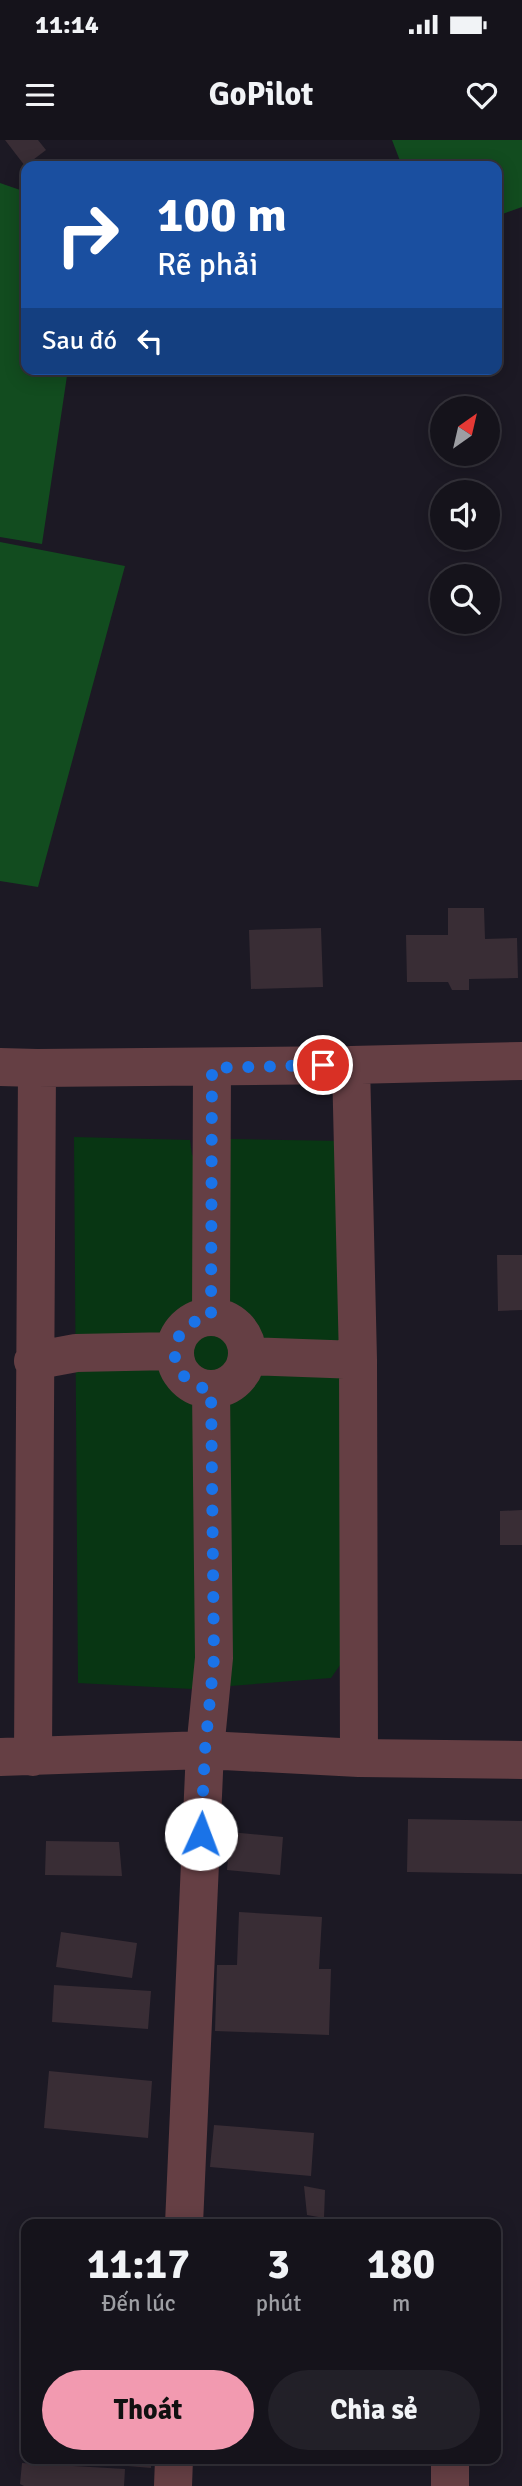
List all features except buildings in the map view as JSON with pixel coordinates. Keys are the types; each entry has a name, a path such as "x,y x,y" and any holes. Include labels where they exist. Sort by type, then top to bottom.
{"street":[{"path":"522,1061 212,1068 19,1068 33,1361 16,1757 205,1750 359,1758 522,1760"},
{"path":"351,1065 358,1360 359,1758"},
{"path":"211,1317 212,1068"},
{"path":"211,1317 233,1324 242,1333 248,1356 240,1377 222,1389 211,1390 188,1382 176,1363 174,1351 182,1331 200,1318 211,1317"},
{"path":"33,1361 76,1353 174,1351"},
{"path":"248,1356 358,1360"},
{"path":"184,2219 205,1750 214,1658 211,1390"},
{"path":"173,2486 174,2464"},
{"path":"450,2464 450,2486"}],"green space":[{"path":"392,140 522,140 522,207 502,214 502,161 400,161"},
{"path":"0,183 21,190 21,375 67,375 42,544 0,537"},
{"path":"0,542 125,566 38,887 0,881"},
{"path":"74,1137 190,1140 192,1155 229,1160 230,1139 344,1141 352,1648 331,1678 192,1689 78,1683"}],"route":[{"path":"201,1834 205,1750 214,1658 211,1390 188,1382 176,1363 174,1351 182,1331 190,1323 211,1317 212,1068 323,1065"}]}
